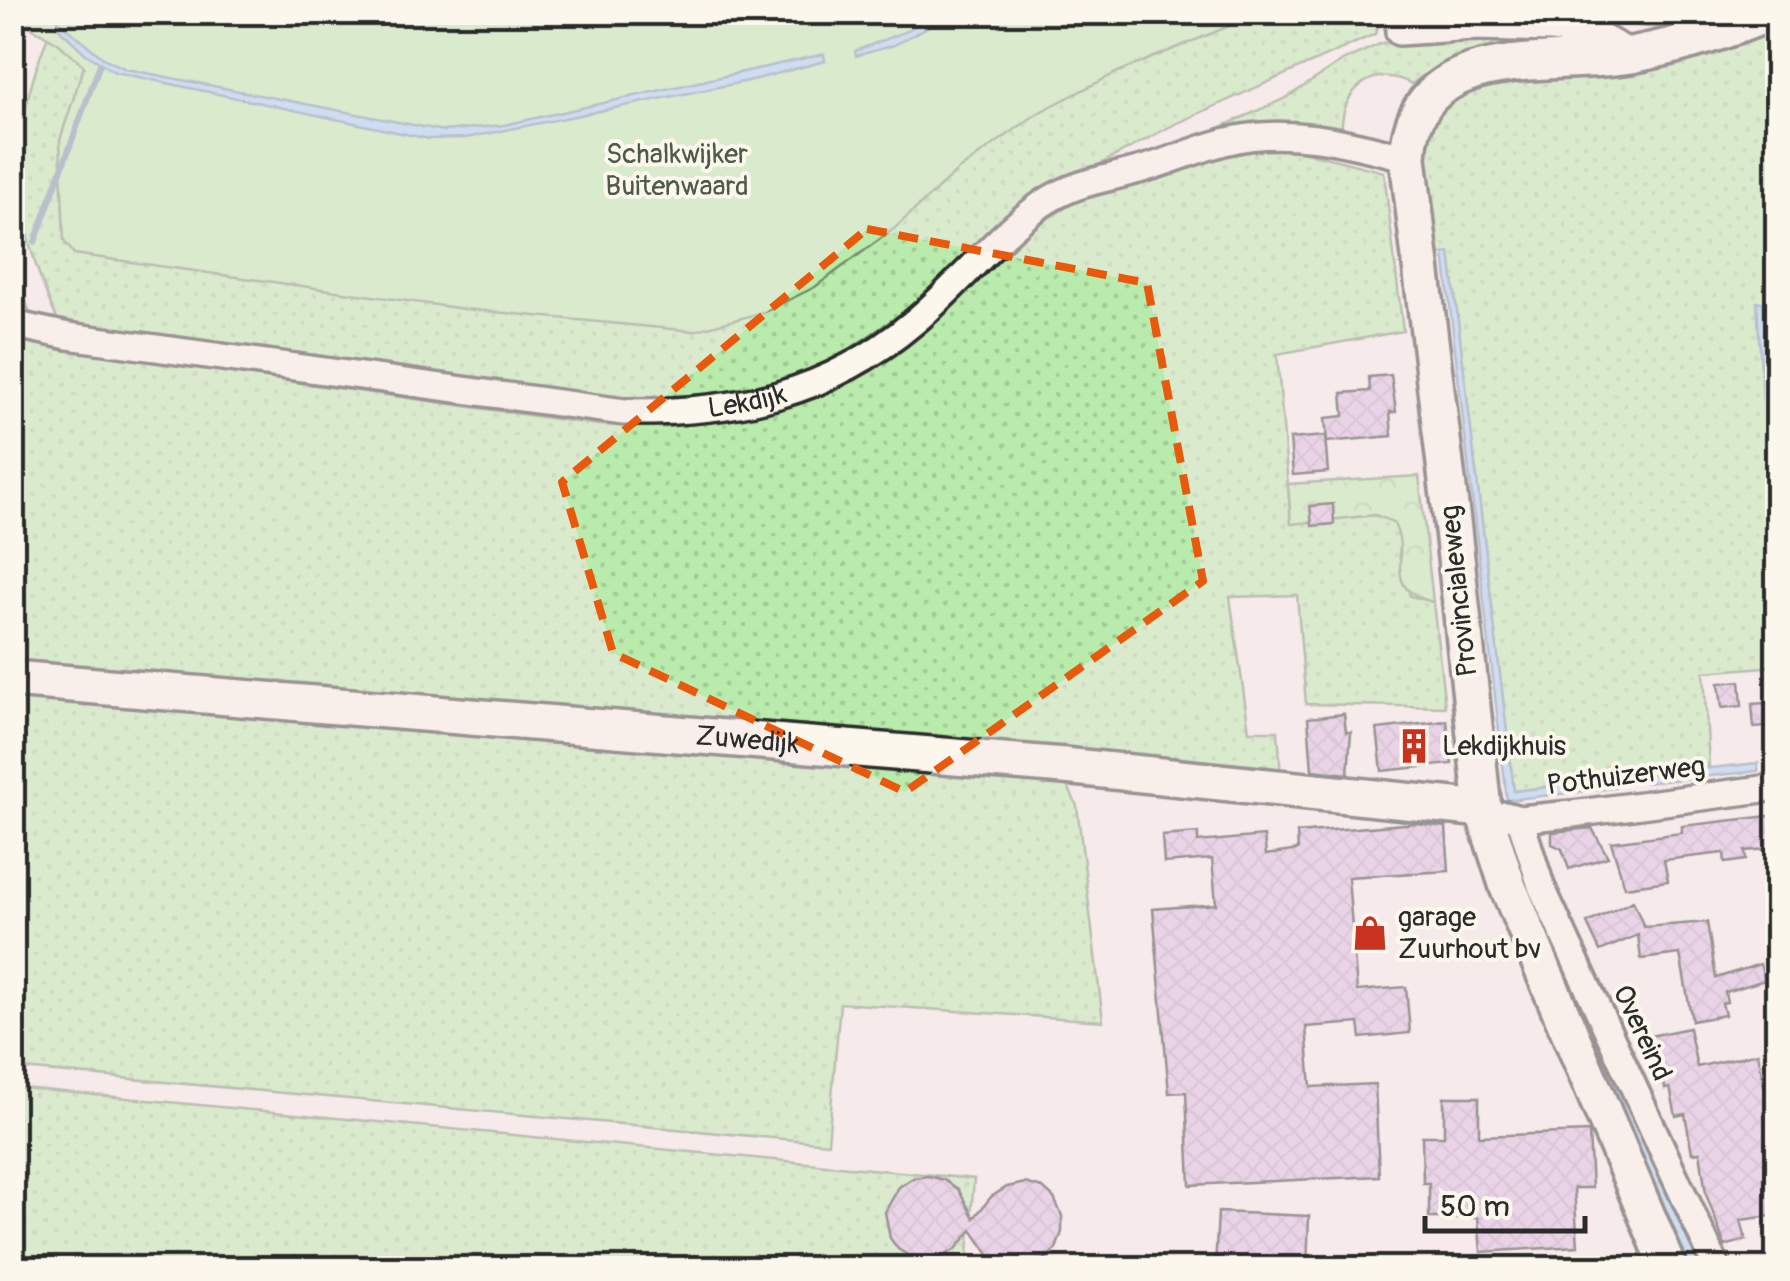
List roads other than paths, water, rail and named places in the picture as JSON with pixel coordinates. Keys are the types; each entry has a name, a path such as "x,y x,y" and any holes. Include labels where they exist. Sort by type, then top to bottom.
{"street":[{"path":"1399,32 1473,26 1552,29 1597,35 1632,54 1696,40 1772,12"},
{"name":"Provincialeweg","path":"1632,54 1486,67 1459,74 1438,86 1415,114 1409,131 1408,158 1482,808 1508,886 1668,1268"},
{"name":"Lekdijk","path":"12,324 87,339 624,412 732,408 808,386 873,352 914,322 1018,222 1073,187 1138,171 1230,140 1285,134 1408,158"},
{"name":"Zuwedijk","path":"12,679 1045,765 1482,808"},
{"name":"Pothuizerweg","path":"1482,808 1520,819 1778,787"},
{"name":"Overeind","path":"1520,819 1541,886 1717,1268"}],"water":[{"path":"938,12 953,13 894,45 856,56 855,51 904,32"},
{"path":"58,21 103,58 126,69 444,131 504,125 824,54 825,61 753,80 466,138 429,139 115,72 86,54 56,26"},
{"path":"1450,253 1514,791 1614,779 1615,788 1507,800 1444,254"},
{"path":"1757,302 1763,302 1777,537 1771,537"},
{"path":"1758,763 1758,771 1646,783 1644,775"}],"waterway":[{"path":"35,242 100,64"},
{"path":"1574,990 1700,1268"}],"place":[{"name":"Lekdijkhuis","path":"1414,746"},
{"name":"garage Zuurhout bv","path":"1370,933"}],"park label":[{"name":"Schalkwijker Buitenwaard","path":"677,170"}]}
